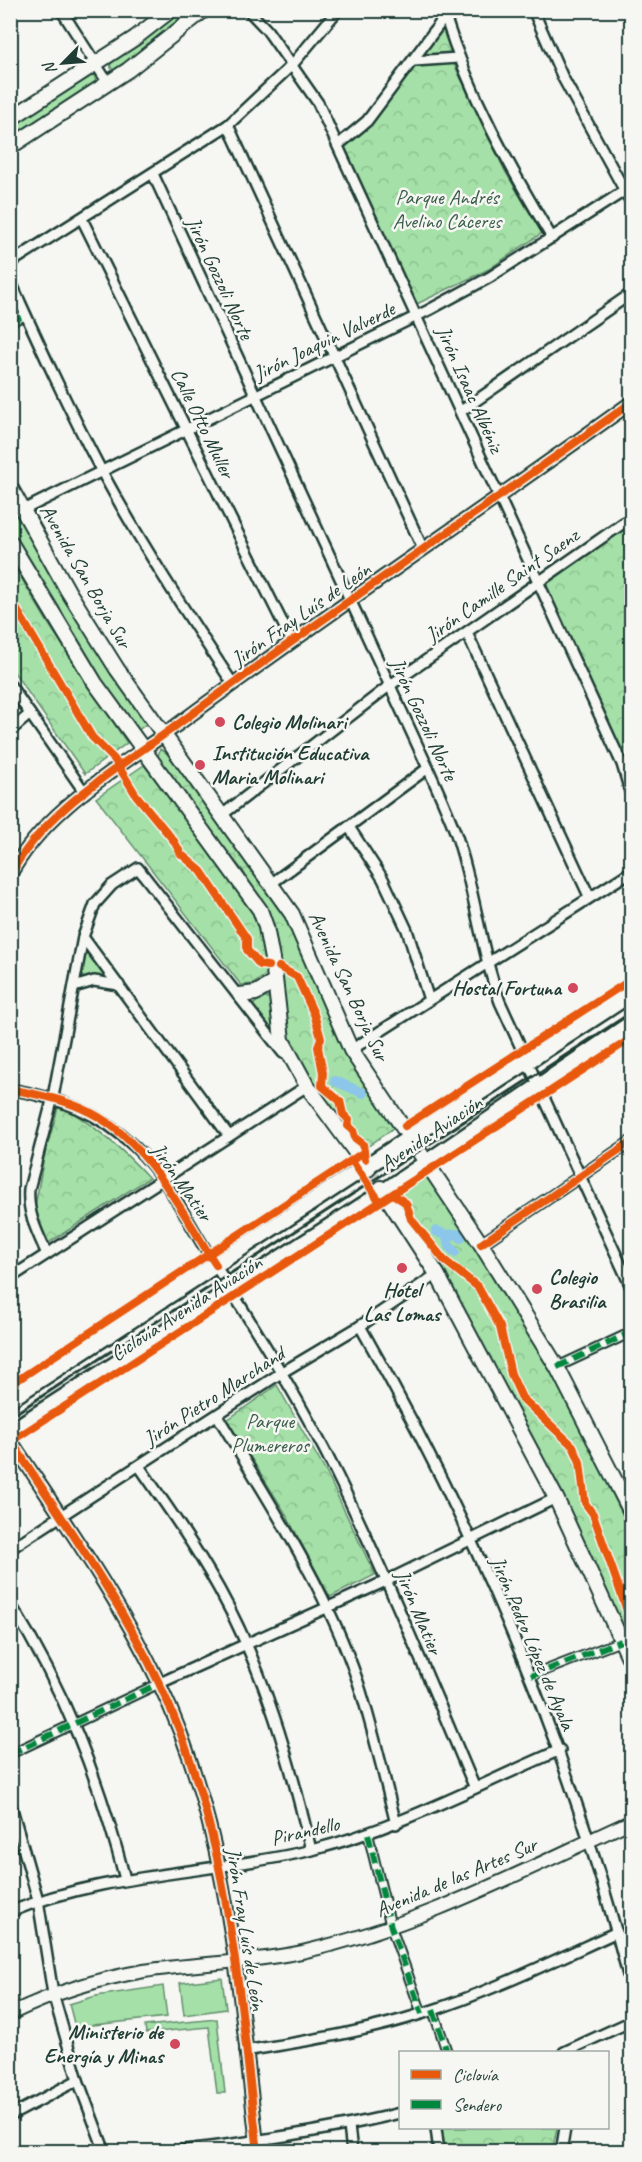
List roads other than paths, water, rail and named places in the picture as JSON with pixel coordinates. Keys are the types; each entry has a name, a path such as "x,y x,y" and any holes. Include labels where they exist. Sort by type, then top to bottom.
{"main road":[{"path":"10,119 96,64 171,10"},
{"path":"10,147 108,83 204,10"},
{"name":"Avenida San Borja Sur","path":"10,487 68,591 162,736 272,883 292,914 351,1050 481,1244 557,1367 632,1514"},
{"path":"10,542 71,645 143,750 239,877 260,910 266,927 275,982 278,1027 296,1070 367,1168"},
{"path":"240,995 256,993 275,982"},
{"name":"Avenida Aviación","path":"10,1399 632,993"},
{"name":"Avenida Aviación","path":"10,1432 231,1290 632,1023"},
{"path":"382,1190 437,1274 556,1498 632,1664"}],"street":[{"path":"61,10 108,83"},
{"name":"Jirón Isaac Albéniz","path":"248,10 267,30 318,103 622,764 632,798"},
{"path":"10,263 228,125 292,64 338,10"},
{"path":"533,10 562,78 628,188 632,204"},
{"path":"630,10 632,15"},
{"path":"448,13 458,58 485,120 552,238"},
{"path":"338,145 367,121 448,13"},
{"path":"414,61 458,58"},
{"path":"228,125 423,549"},
{"name":"Jirón Gozzoli Norte","path":"153,174 457,835 472,891 486,963 500,1002 632,1289"},
{"name":"Jirón Joaquin Valverde","path":"23,510 185,428 417,316 490,277 628,188"},
{"name":"Calle Otto Muller","path":"82,219 292,642"},
{"path":"10,280 101,470 173,592 233,684"},
{"path":"461,411 632,293"},
{"path":"10,322 26,315"},
{"name":"Jirón Fray Luís de León","path":"10,875 32,840 85,793 233,684 632,402"},
{"name":"Jirón Camille Saint Saenz","path":"222,815 389,686 632,517"},
{"path":"467,633 589,896"},
{"path":"10,685 85,793"},
{"path":"10,731 30,714"},
{"path":"622,764 632,758"},
{"path":"272,883 428,768"},
{"path":"349,827 383,879 407,930 429,1000"},
{"path":"47,1254 28,1204 36,1155 53,1097 83,937 95,904 112,885 138,868 240,995 296,1070"},
{"path":"351,1050 632,870"},
{"path":"83,937 229,1136"},
{"path":"74,987 94,981 119,985"},
{"path":"10,1278 307,1086"},
{"name":"Jirón Matier","path":"10,1089 53,1097 83,1108 137,1148 162,1180 281,1373 336,1473 386,1581 474,1786"},
{"path":"481,1244 632,1141"},
{"name":"Jirón Pietro Marchand","path":"10,1549 281,1373 360,1326 437,1274"},
{"name":"Jirón Pedro López de Ayala","path":"360,1326 403,1401 531,1676 560,1750 617,1932 632,1990"},
{"path":"557,1367 632,1332"},
{"path":"218,1415 296,1548 326,1608 357,1681 396,1824"},
{"name":"Jirón Fray Luís de León","path":"10,1439 106,1586 160,1683 200,1790 221,1866 258,2146"},
{"path":"139,1466 208,1572 245,1643 271,1704 294,1777 311,1850"},
{"path":"10,1754 245,1643 386,1581 556,1498"},
{"path":"10,1603 40,1651 75,1722 103,1796 125,1879"},
{"path":"531,1676 621,1641"},
{"name":"Pirandello","path":"10,1912 38,1900 125,1879 221,1866 311,1850 368,1834 396,1824 474,1786 560,1750"},
{"path":"10,1802 38,1900 53,1994 78,2080 105,2151"},
{"name":"Avenida de las Artes Sur","path":"10,2014 53,1994 80,1985 145,1971 300,1952 391,1927 433,1911 632,1821"},
{"path":"368,1834 391,1927 422,2014"},
{"path":"245,2051 316,2039 422,2014 492,1988 617,1932"},
{"path":"433,2010 447,2051"},
{"path":"566,2051 632,2021"},
{"path":"10,2116 78,2080"},
{"path":"168,2151 258,2146 399,2113"},
{"path":"349,2126 352,2151"},
{"path":"436,2129 439,2151"},
{"path":"561,2151 565,2129"}],"waterway":[{"path":"335,1081 363,1093"},
{"path":"436,1231 447,1235 458,1234 461,1238"},
{"path":"447,1235 449,1246 455,1252"}],"tunnel":[{"path":"368,1169 381,1188"}],"railway":[{"path":"10,1417 632,1012"}],"place":[{"name":"Colegio Molinari","path":"220,722"},
{"name":"Institución Educativa Maria Molinari","path":"200,765"},
{"name":"Hostal Fortuna","path":"573,988"},
{"name":"Hotel Las Lomas","path":"402,1268"},
{"name":"Colegio Brasilia","path":"537,1289"},
{"name":"Ministerio de Energía y Minas","path":"175,2044"}],"park label":[{"name":"Parque Andrés Avelino Cáceres","path":"447,209"},
{"name":"Parque Plumereros","path":"270,1433"}]}
